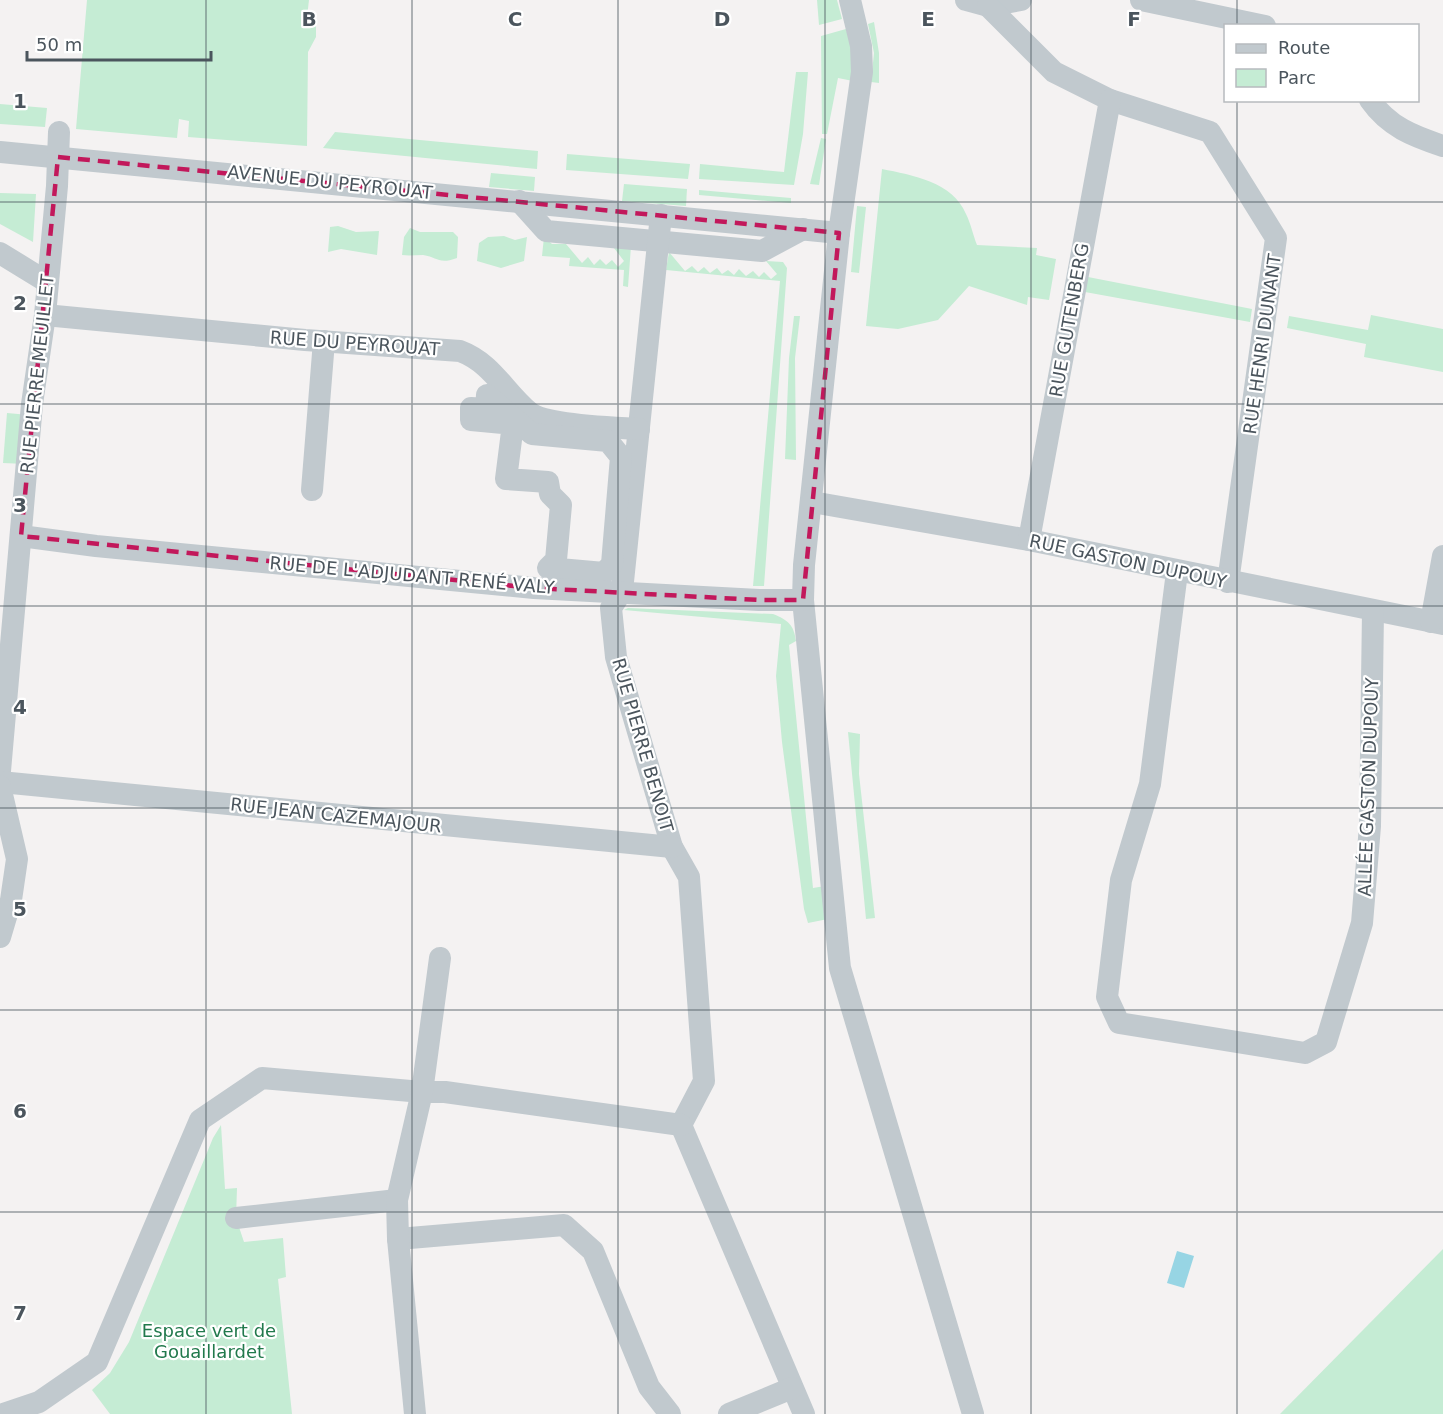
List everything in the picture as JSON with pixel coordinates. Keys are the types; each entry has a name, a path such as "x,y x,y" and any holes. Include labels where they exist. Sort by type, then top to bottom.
{"street":[{"path":"850,0 861,46 862,72 839,233 803,600 840,968 974,1414"},
{"path":"977,3 1021,0"},
{"path":"1140,0 1172,3 1257,24"},
{"name":"RUE HENRI DUNANT","path":"977,3 1054,72 1110,99 1210,132 1276,238 1228,582"},
{"name":"RUE GUTENBERG","path":"1029,540 1110,99"},
{"path":"1371,102 1382,117 1409,134 1443,146"},
{"name":"RUE PIERRE MEUILLET","path":"0,771 9,563 21,536 32,404 45,315 59,132"},
{"name":"AVENUE DU PEYROUAT","path":"0,152 839,233"},
{"path":"519,201 546,231 762,251 802,229"},
{"name":"RUE PIERRE BENOIT","path":"661,215 622,591 611,608 616,657 672,848 689,877 704,1081 681,1125"},
{"path":"0,253 47,282"},
{"name":"RUE DU PEYROUAT","path":"45,315 460,351 477,357 530,414 546,420 639,429"},
{"path":"312,490 314,340"},
{"path":"487,395 532,434 608,441 621,457 612,564 604,573 548,568 556,560 561,505 550,494 548,482 506,479 513,424 471,420 471,408 486,409 487,395"},
{"name":"RUE GASTON DUPOUY","path":"812,502 1029,540 1437,623"},
{"name":"RUE DE L'ADJUDANT RENÉ VALY","path":"21,536 96,546 534,588 759,600 803,600"},
{"path":"1437,623 1443,556"},
{"name":"ALLÉE GASTON DUPOUY","path":"1178,572 1150,784 1121,880 1107,998 1119,1023 1305,1053 1326,1042 1362,923 1370,826 1373,611"},
{"path":"0,784 17,859 11,900 0,937"},
{"name":"RUE JEAN CAZEMAJOUR","path":"0,784 672,848"},
{"path":"415,1414 398,1239 397,1200 422,1092 440,958"},
{"path":"3,1414 39,1402 97,1362 200,1120 262,1078 445,1092 681,1125 804,1414"},
{"path":"236,1218 397,1200"},
{"path":"398,1239 564,1225 593,1251 649,1388 670,1414"},
{"path":"729,1414 792,1388"}],"highlighted area":[{"path":"58,157 839,233 803,600 759,600 534,588 21,536"}],"green space":[{"path":"87,0 309,0 307,17 316,21 316,37 308,52 307,146 188,137 189,121 179,119 177,138 76,129"},
{"path":"817,0 837,0 842,19 819,25"},
{"path":"874,22 879,53 879,83 871,82 874,53 868,24"},
{"path":"846,29 852,48 853,81 838,78 827,134 822,134 821,36"},
{"path":"796,72 808,72 803,134 794,185 699,179 700,164 784,172"},
{"path":"0,104 47,108 45,127 0,124"},
{"path":"335,132 538,151 537,169 323,148"},
{"path":"821,138 826,139 819,185 810,184"},
{"path":"567,154 690,164 688,179 566,170"},
{"path":"882,169 918,177 952,194 966,214 977,245 1037,248 1036,255 1056,259 1049,300 1028,297 1027,305 969,286 938,320 898,329 866,326"},
{"path":"491,173 535,177 534,191 489,187"},
{"path":"624,184 687,189 686,206 622,201"},
{"path":"699,190 791,198 791,203 699,195"},
{"path":"0,193 36,194 33,242 0,224"},
{"path":"857,206 866,207 859,273 851,272"},
{"path":"338,226 356,232 379,231 377,255 341,249 328,252 330,227"},
{"path":"410,228 420,232 453,232 458,237 457,258 442,261 423,255 402,255 404,237"},
{"path":"504,236 515,240 527,237 524,261 501,268 477,261 479,243 488,237"},
{"path":"544,237 552,244 566,244 582,263 588,257 594,265 600,259 606,265 612,260 618,267 624,261 614,248 631,246 628,287 623,286 624,270 569,266 570,258 542,256"},
{"path":"669,252 685,271 692,266 698,272 704,267 710,273 717,268 722,274 728,270 734,275 739,269 746,276 753,271 759,277 764,272 771,279 777,274 766,261 783,262 787,268 764,586 753,586 780,281 666,270"},
{"path":"1088,277 1252,309 1250,322 1085,292"},
{"path":"1371,315 1443,329 1443,372 1364,357 1366,344 1287,328 1289,316 1368,330"},
{"path":"794,316 800,316 795,358 796,460 785,459 789,358"},
{"path":"7,413 29,415 25,464 3,463"},
{"path":"628,608 773,614 783,618 792,627 796,641 789,645 813,888 825,886 828,919 808,923 804,909 782,742 776,676 781,624 624,610"},
{"path":"848,732 860,734 859,774 875,918 866,919"},
{"name":"Espace vert de Gouaillardet","path":"221,1125 225,1189 237,1188 236,1218 244,1242 283,1238 286,1277 278,1279 292,1414 110,1414 92,1390 110,1373 129,1342 213,1138"},
{"path":"1443,1249 1443,1414 1280,1414"}],"water":[{"path":"1177,1251 1194,1256 1184,1288 1167,1283"}]}
